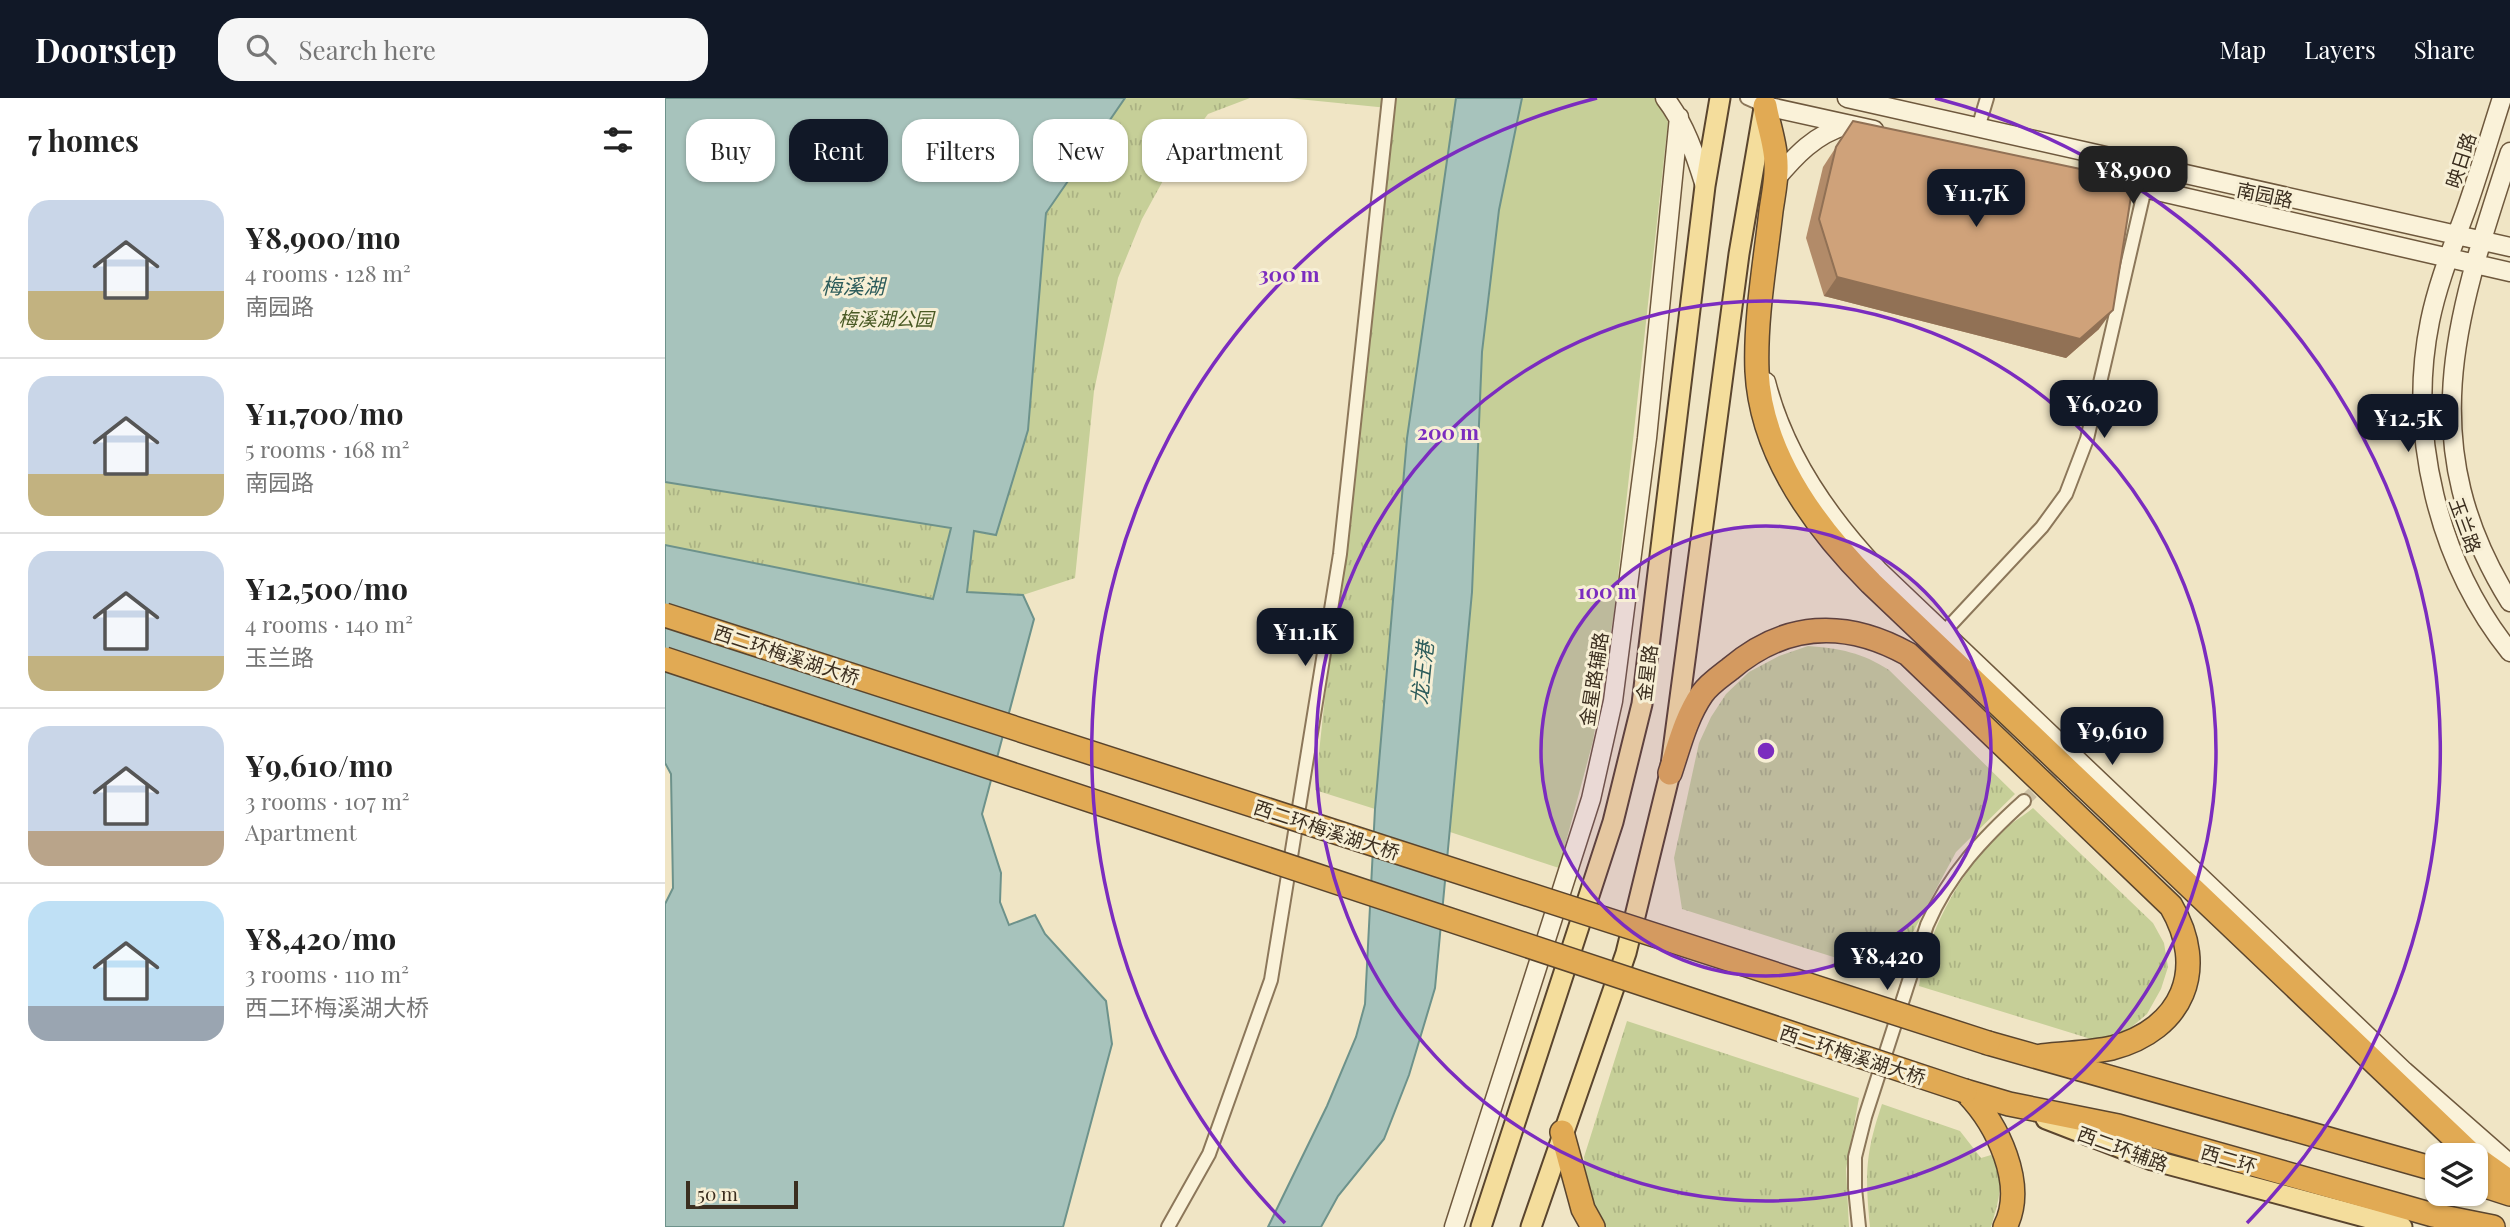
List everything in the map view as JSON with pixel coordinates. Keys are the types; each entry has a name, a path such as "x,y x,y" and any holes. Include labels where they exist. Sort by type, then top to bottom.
{"highway":[{"path":"1759,101 1776,163 1759,335 1758,382 1772,438 1798,493 1842,554 2454,1143"},
{"name":"西二环梅溪湖大桥","path":"665,615 1989,1043 2042,1056"},
{"path":"1670,773 1690,713 1704,691 1747,654 1773,641 1812,630 1835,629 1864,634 1908,654 2171,906 2182,924 2188,970 2185,989 2167,1018 2136,1040 2110,1048 2042,1056"},
{"name":"西二环梅溪湖大桥","path":"665,659 1965,1091"},
{"path":"2042,1056 2425,1165"},
{"path":"1965,1091 1988,1114 2003,1146 2011,1181 2010,1219 2005,1227"},
{"name":"西二环","path":"1965,1091 2009,1104 2118,1126 2434,1214 2493,1227"},
{"path":"1562,1132 1583,1209 1593,1227"},
{"path":"2488,1170 2510,1182"},
{"path":"2488,1175 2510,1194"}],"main road":[{"path":"1665,98 1679,117 1695,152 1705,186"},
{"name":"金星路","path":"1481,1227 1613,822 1642,704 1705,186 1720,98"},
{"name":"南园路","path":"1849,98 2510,247"},
{"name":"映日路","path":"2457,234 2502,98"},
{"path":"1759,101 1847,125 1898,135"},
{"name":"金星路","path":"1531,1227 1626,953 1670,773 1759,101"},
{"name":"金星路辅路","path":"1454,1227 1587,812 1613,701 1647,438 1679,117"},
{"path":"1774,180 1801,149 1833,129 1847,125"},
{"path":"2482,240 2510,152"},
{"name":"南园路","path":"2081,174 2510,272"},
{"name":"玉兰路","path":"2457,234 2429,324 2425,361 2425,430 2434,496 2445,533 2466,583 2510,652"},
{"name":"玉兰路","path":"2482,240 2453,357 2453,436 2461,489 2472,527 2510,602"},
{"path":"1759,335 1770,397 1798,462 1851,541 2068,760 2510,1166"},
{"name":"西二环辅路","path":"2009,1104 2152,1160 2402,1227"},
{"path":"2399,1156 2425,1157"},
{"path":"2488,1165 2510,1166"}],"street":[{"path":"1168,1227 1209,1154 1271,980 1340,554 1389,98"},
{"path":"1978,128 1987,98"},
{"path":"1944,632 2042,527 2070,485 2087,439 2145,188"},
{"path":"1859,1227 1855,1157 1927,925 1940,896 1959,867 1989,832 2024,801"}],"green space":[{"name":"梅溪湖","path":"665,98 1250,98 1208,114 1204,119 1142,119 1142,182 1162,182 1142,219 1118,278 1094,391 1075,578 1023,595 967,593 933,599 665,545"},
{"path":"1288,98 1456,98 1407,438 1375,809 1315,790 1388,108"},
{"path":"1522,98 1655,98 1668,122 1614,613 1593,741 1559,868 1450,832 1472,592 1482,352 1499,210"},
{"path":"1808,646 1850,652 1889,670 2015,794 1956,852 1912,934 1900,978 1682,909 1674,858 1699,743 1711,717 1726,694 1749,672 1779,656"},
{"path":"2033,808 2153,923 2164,943 2168,967 2161,989 2147,1014 2122,1035 2091,1039 1919,986 1929,946 1957,888 1981,853 1999,834"},
{"path":"1627,1021 1859,1098 1846,1169 1849,1227 1599,1227 1589,1207 1584,1157"},
{"path":"1882,1104 1960,1131 1981,1158 1991,1155 1999,1172 2000,1190 1991,1227 1870,1227 1867,1193 1869,1151"}],"water":[{"path":"665,98 1125,98 1111,119 1033,119 1033,182 1067,182 1046,213 1028,430 996,535 974,531 967,592 1023,595 1034,619 982,814 1001,873 1000,902 1009,925 1035,915 1045,934 1106,1001 1112,1044 1063,1227 665,1227 665,904 673,888 671,774 665,763 665,545 933,599 951,528 665,482"},
{"name":"龙王港","path":"1456,98 1522,98 1499,210 1482,352 1472,592 1435,988 1409,1075 1384,1139 1338,1196 1321,1227 1268,1227 1327,1106 1356,1037 1365,1004 1375,809 1407,438"}],"building":[{"path":"1853,121 2104,174 2132,190 2113,310 2080,339 1837,277 1819,219 1836,147"}],"tunnel":[{"path":"2024,801 2063,764"}],"park label":[{"name":"梅溪湖公园","path":"886,318"}]}
